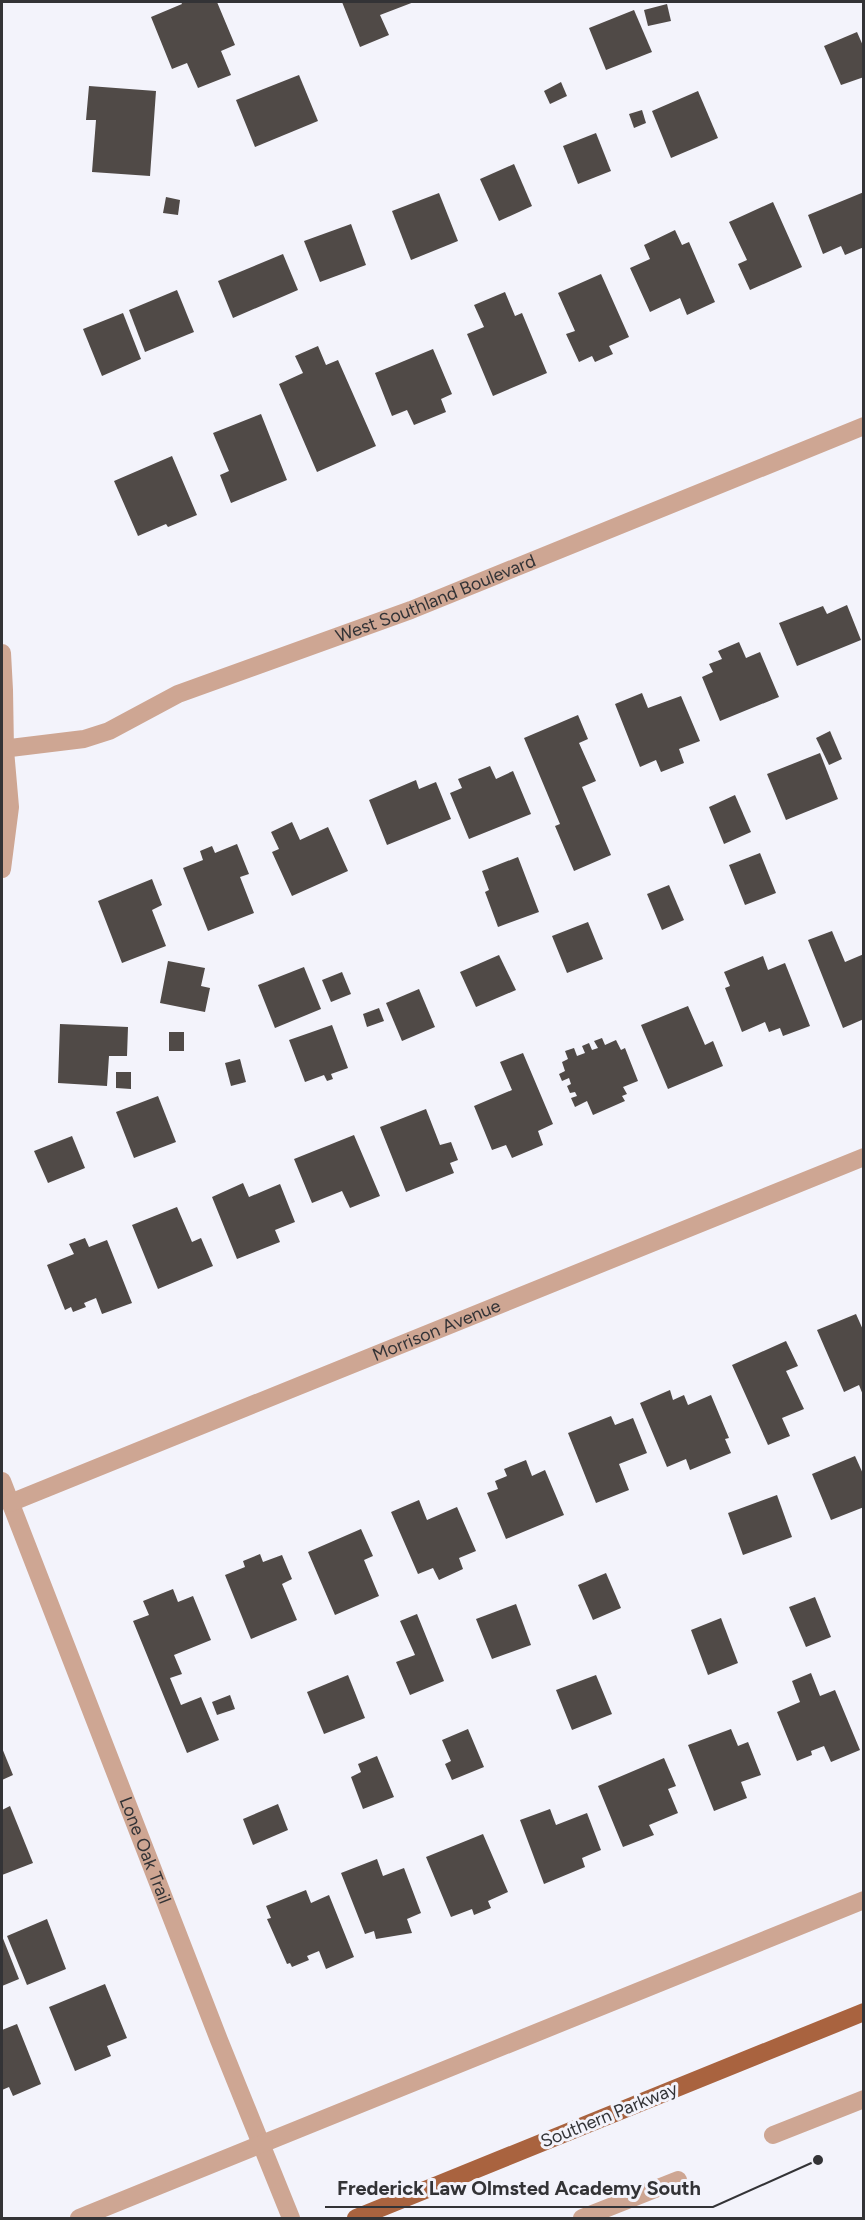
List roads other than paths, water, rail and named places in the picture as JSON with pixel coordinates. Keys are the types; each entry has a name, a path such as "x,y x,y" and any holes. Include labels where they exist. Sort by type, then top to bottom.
{"main road":[{"name":"Southern Parkway","path":"356,2218 864,2012"}],"street":[{"name":"West Southland Boulevard","path":"3,750 84,739 109,731 178,694 411,610 864,426"},
{"path":"2,653 3,750 10,807 2,869"},
{"name":"Morrison Avenue","path":"10,1503 864,1157"},
{"name":"Lone Oak Trail","path":"2,1481 291,2218"},
{"path":"79,2218 864,1900"},
{"path":"772,2135 864,2099"},
{"path":"582,2218 678,2180"}],"place":[{"name":"Frederick Law Olmsted Academy South","path":"818,2160"}]}
